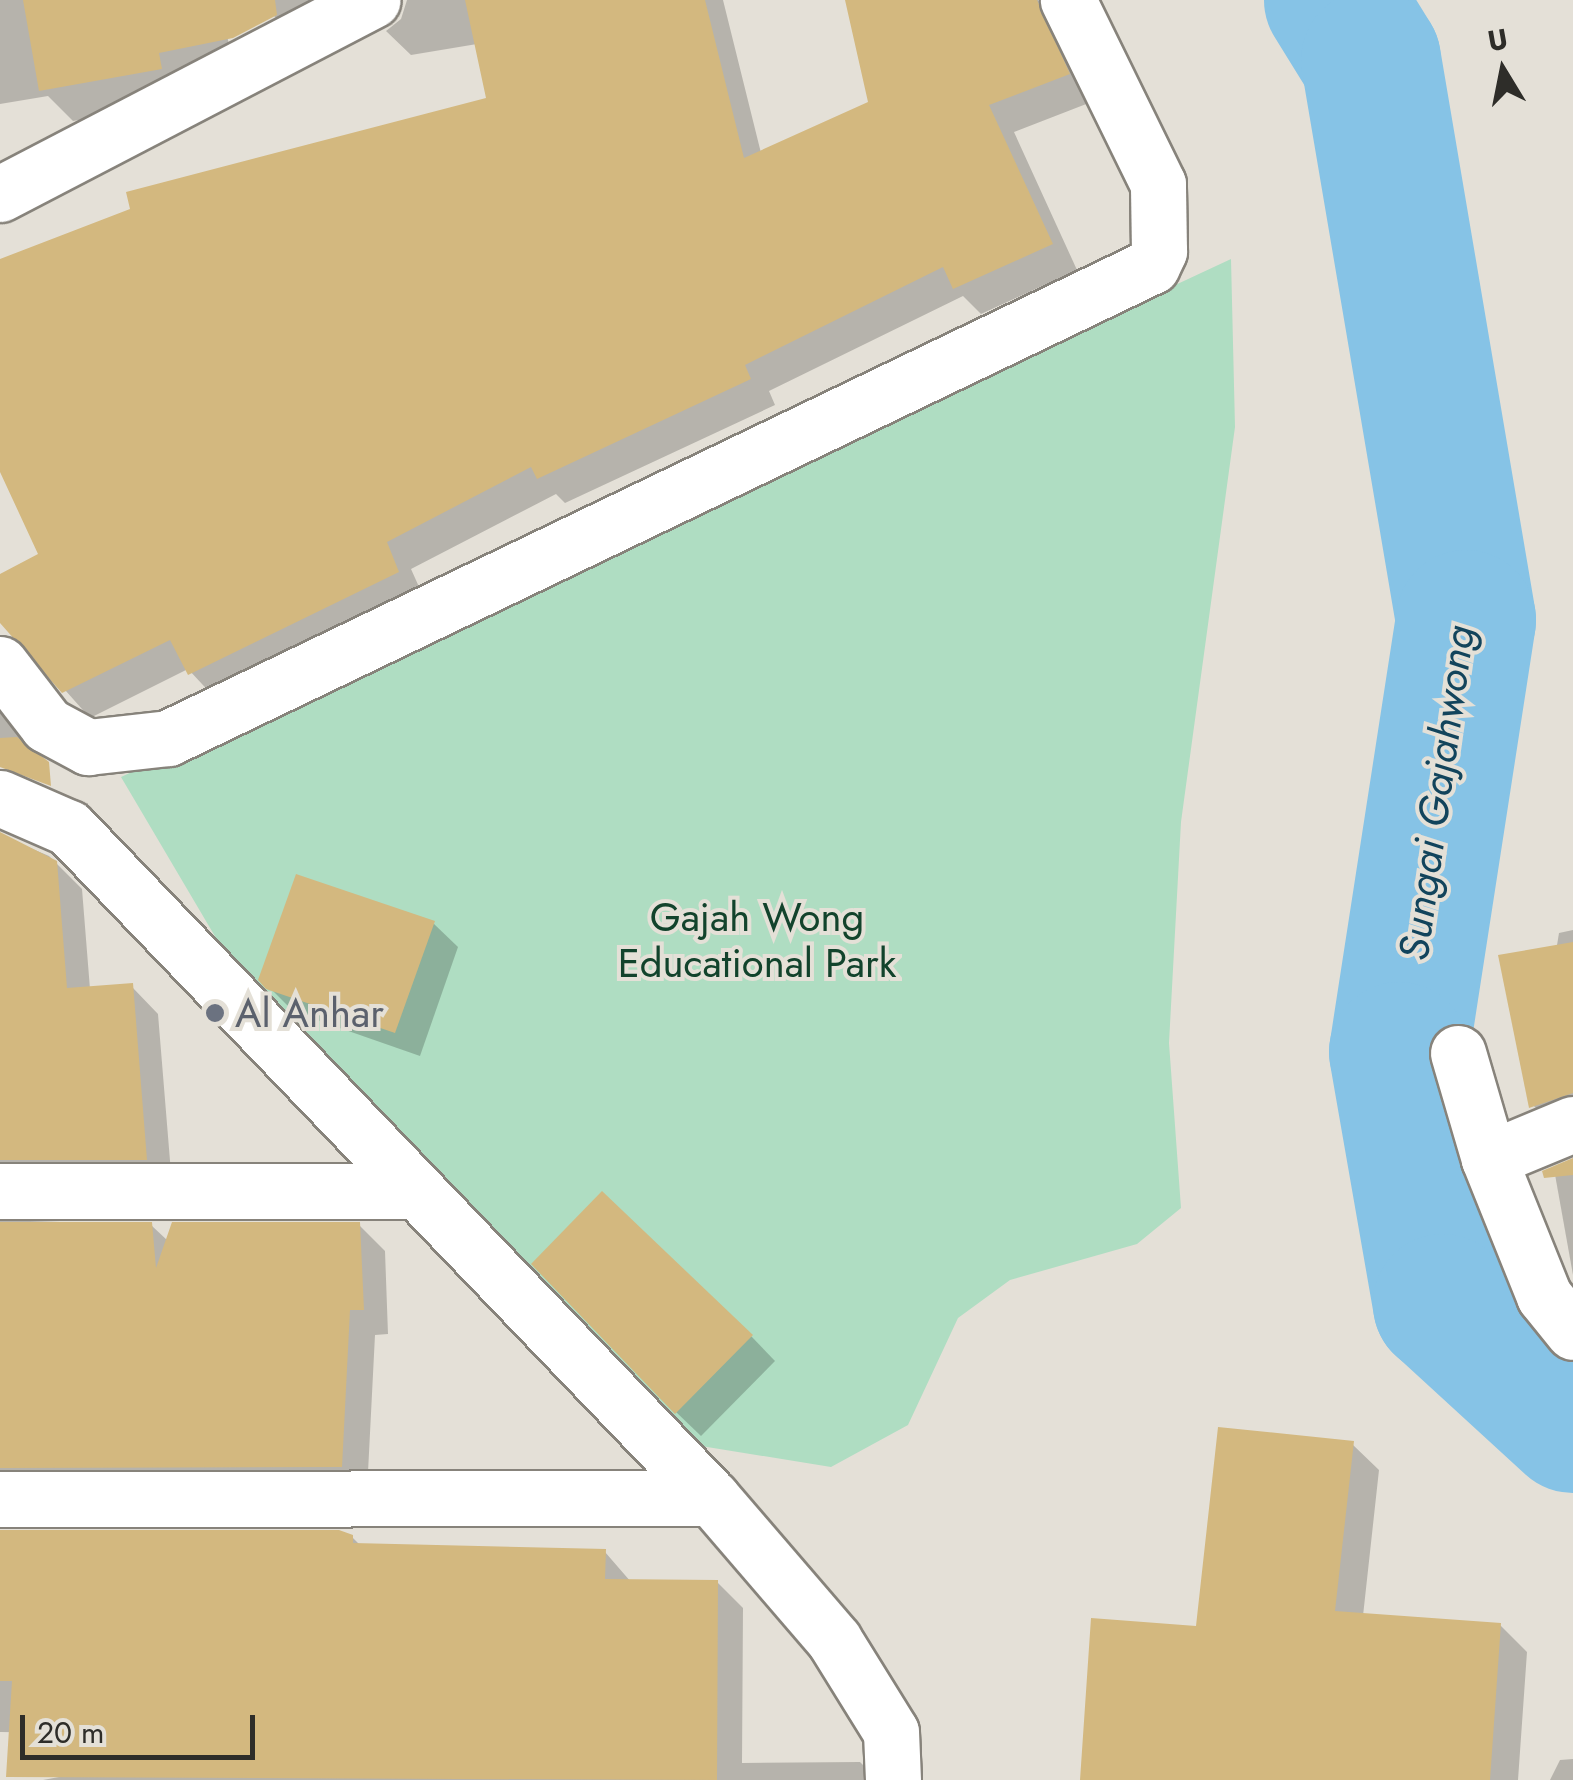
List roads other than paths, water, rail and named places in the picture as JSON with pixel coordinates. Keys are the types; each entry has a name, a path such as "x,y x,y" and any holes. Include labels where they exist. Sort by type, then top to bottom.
{"street":[{"path":"0,194 373,0"},
{"path":"0,664 47,725 88,747 168,738 1152,266 1160,251 1158,184 1068,0"},
{"path":"0,798 69,828 412,1191 712,1498 834,1640 891,1732 893,1780"},
{"path":"1458,1053 1489,1158 1544,1296 1573,1332"},
{"path":"1489,1158 1573,1124"},
{"path":"0,1191 412,1191"},
{"path":"0,1500 712,1498"}],"waterway":[{"name":"Sungai Gajahwong","path":"1334,0 1371,60 1466,620 1399,1052 1443,1304 1573,1423"}],"place":[{"name":"Al Anhar","path":"215,1013"}],"park label":[{"name":"Gajah Wong Educational Park","path":"757,940"}]}
